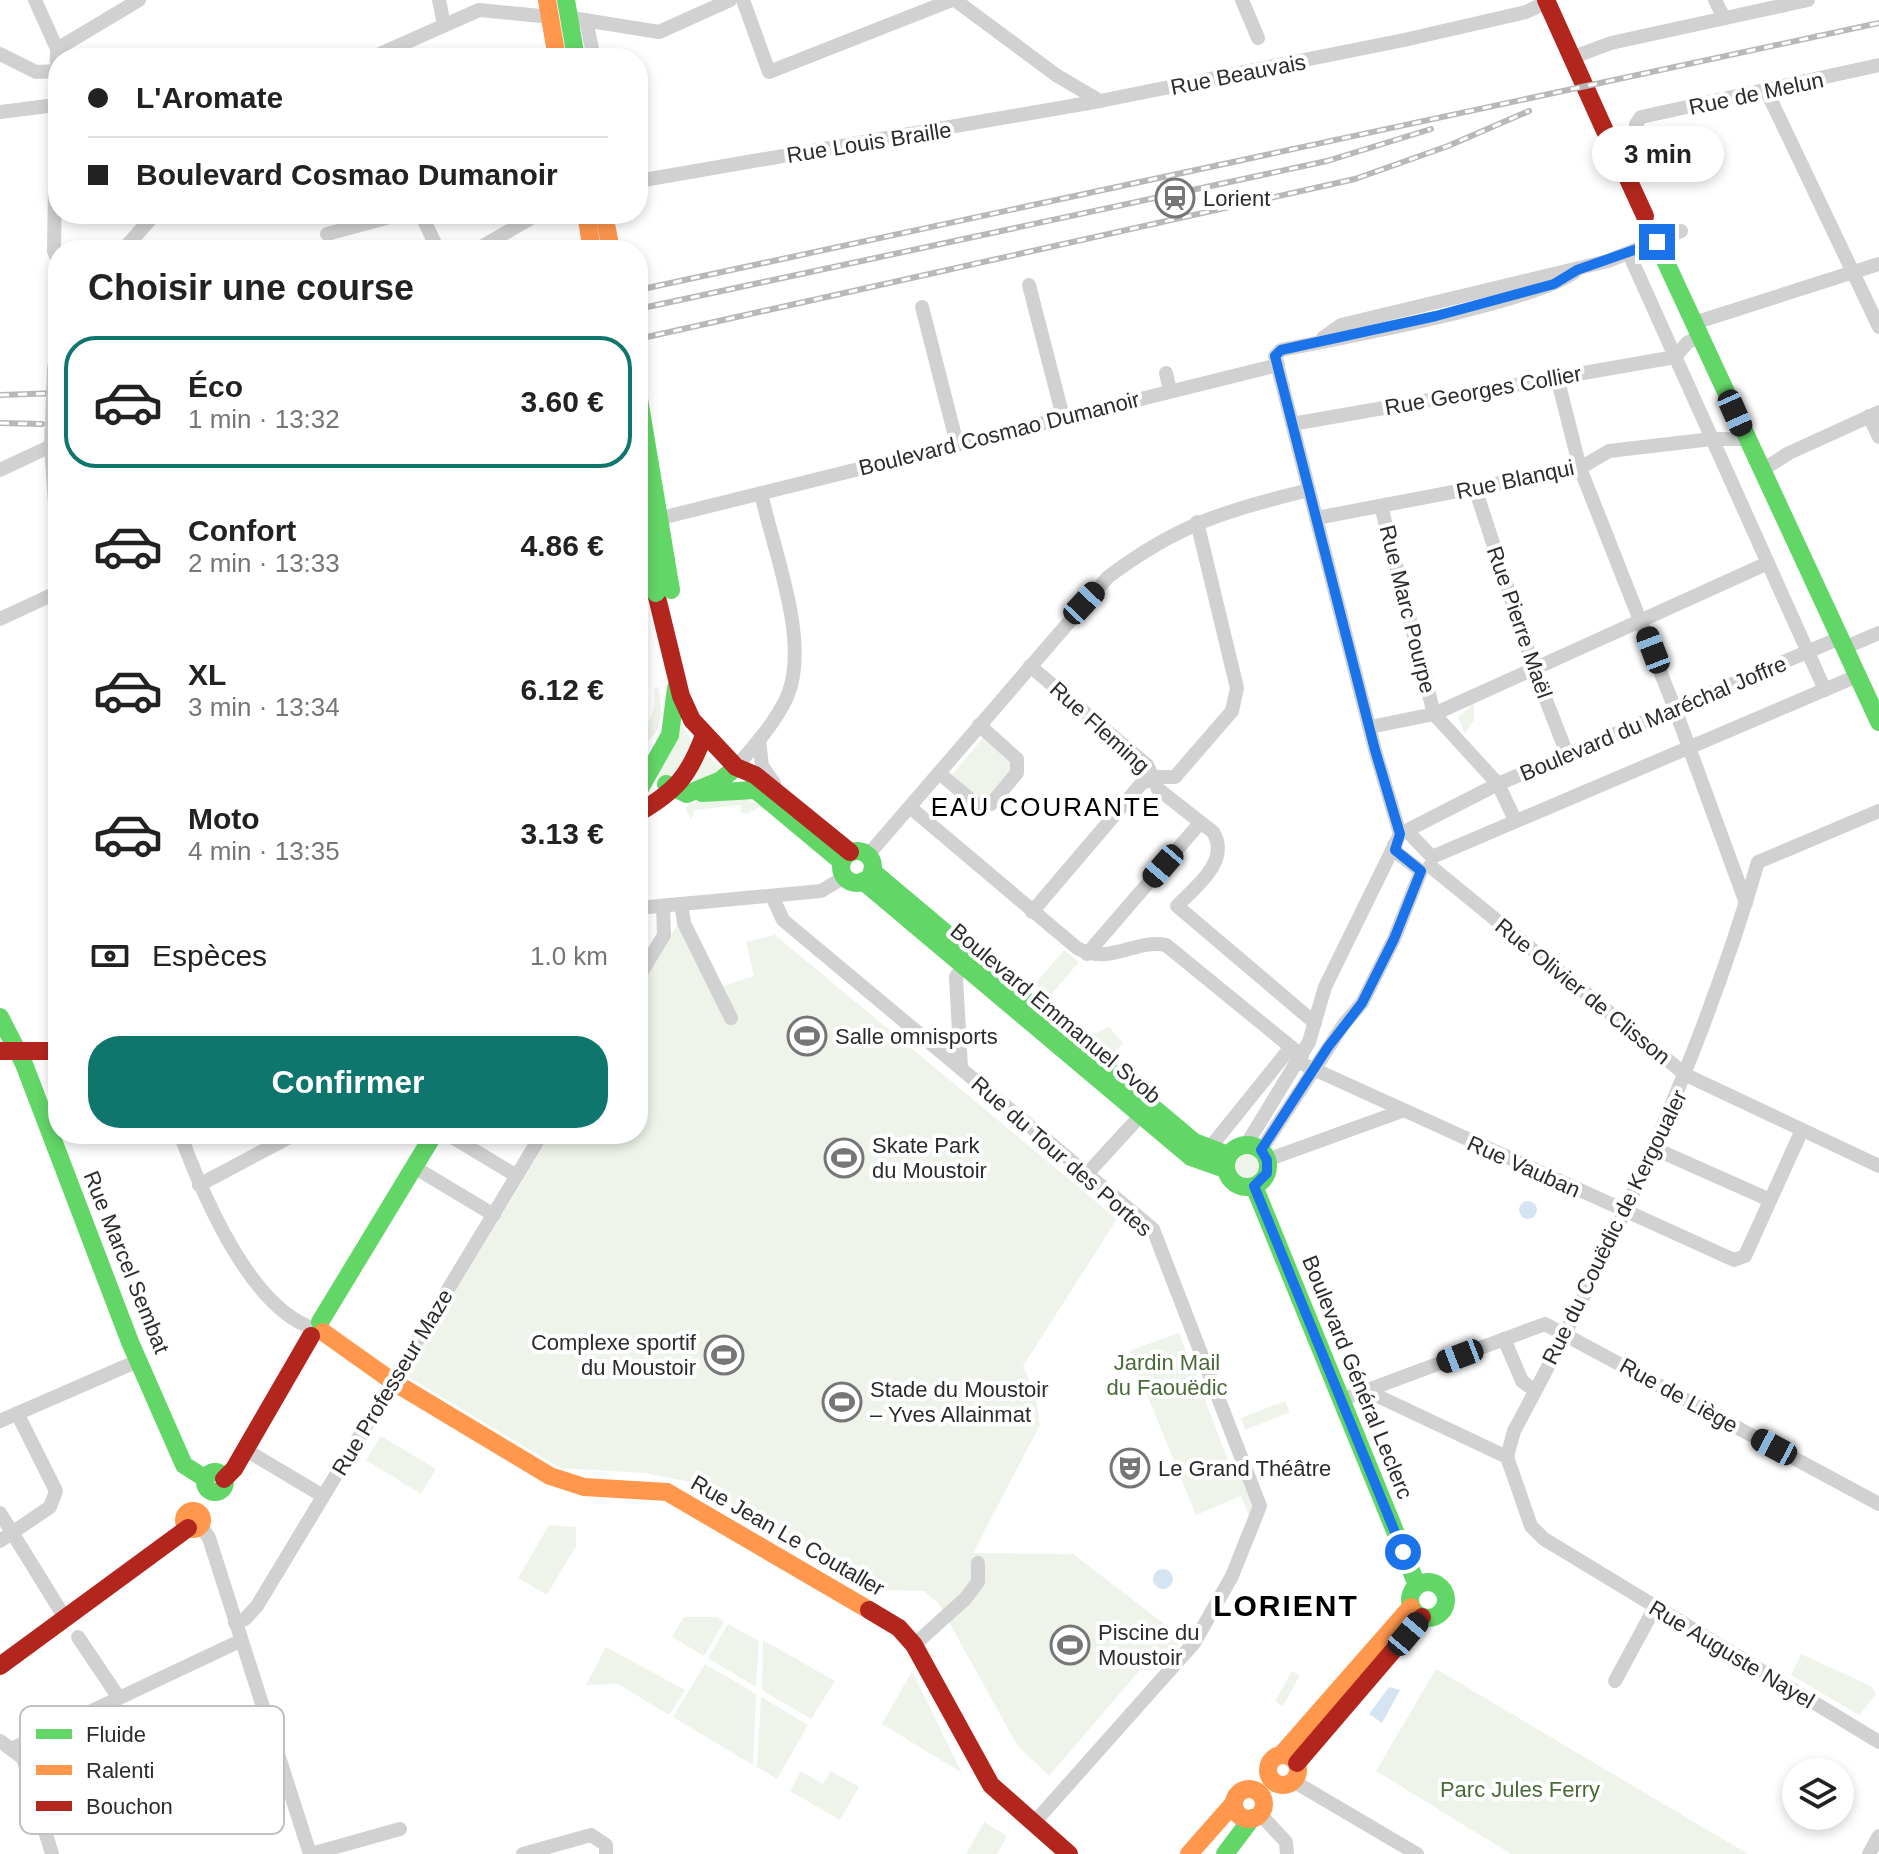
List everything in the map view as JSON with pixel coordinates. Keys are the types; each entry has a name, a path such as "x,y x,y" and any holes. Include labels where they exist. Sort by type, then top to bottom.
{"main road":[{"path":"566,0 574,48"},
{"path":"1547,1 1879,722"},
{"path":"544,8 554,48"},
{"path":"648,470 672,650 686,710 704,735 736,767 721,780 675,793 648,808"},
{"path":"648,535 664,592"},
{"path":"648,769 670,735 677,677"},
{"path":"675,793 695,763 704,735"},
{"name":"Boulevard Emmanuel Svob","path":"736,767 740,776 755,790 857,866"},
{"name":"Boulevard Emmanuel Svob","path":"736,767 755,775 790,802 857,866 1191,1157 1227,1162"},
{"path":"648,783 675,793 755,790"},
{"name":"Boulevard Emmanuel Svob","path":"967,960 1194,1142 1227,1162"},
{"name":"Rue Marcel Sembat","path":"0,1017 8,1051 184,1465 215,1482"},
{"path":"8,1051 48,1051"},
{"path":"0,1666 218,1499 215,1482 244,1449 428,1144"},
{"path":"1258,1151 1267,1173 1254,1186 1234,1184 1227,1162 1258,1151"},
{"name":"Boulevard Général Leclerc","path":"1254,1186 1417,1585"},
{"name":"Rue Jean Le Coutaller","path":"315,1329 392,1381 566,1483 667,1492 899,1628 914,1645 991,1785 1069,1854"},
{"path":"1434,1583 1445,1595 1442,1611 1433,1617 1416,1612 1410,1595 1417,1585 1434,1583"},
{"path":"1225,1854 1258,1811 1283,1770 1416,1612"},
{"path":"1189,1854 1240,1792 1283,1770"},
{"path":"1249,1789 1259,1793 1258,1811"},
{"path":"1234,1803 1240,1815 1258,1811"}],"street":[{"path":"35,0 57,48"},
{"path":"59,48 139,0"},
{"path":"439,0 444,25"},
{"path":"591,48 582,20 659,32 730,0"},
{"path":"743,0 769,72 953,0 1056,75 1100,101"},
{"path":"1242,0 1258,38"},
{"path":"1715,0 1724,18"},
{"path":"1571,58 1611,43 1808,0"},
{"name":"Rue Beauvais","path":"1100,101 1404,40 1526,12 1547,1"},
{"path":"393,48 479,10 544,8"},
{"path":"0,54 36,72 48,71"},
{"name":"Rue de Melun","path":"1636,124 1641,117 1767,92 1879,65"},
{"path":"1767,92 1879,327"},
{"name":"Rue Louis Braille","path":"648,179 1056,112 1100,101"},
{"path":"0,112 48,106"},
{"path":"132,240 146,224"},
{"path":"327,234 364,224"},
{"path":"493,240 521,224"},
{"name":"Boulevard Cosmao Dumanoir","path":"669,516 1278,365 1277,352 1316,342 1341,325 1552,272 1577,270 1629,254 1651,229 1681,231"},
{"path":"1629,254 1825,690"},
{"path":"1675,357 1697,330 1879,264"},
{"path":"1029,285 1063,417"},
{"path":"922,307 957,444"},
{"name":"Rue Georges Collier","path":"1292,424 1675,357"},
{"path":"1278,365 1401,837 1428,864"},
{"path":"1166,373 1170,391"},
{"path":"1557,377 1580,468 1675,709 1746,904"},
{"path":"1762,470 1789,453 1874,414 1879,437"},
{"name":"Rue Blanqui","path":"1316,518 1580,468 1609,451 1712,439 1747,439"},
{"path":"0,470 48,447"},
{"name":"Rue Pierre Maël","path":"1475,488 1534,669 1567,754"},
{"path":"648,907 821,891 857,866 911,808 1108,577 1153,543 1197,522 1309,490"},
{"path":"736,767 759,740 787,696 796,659 795,633 761,493"},
{"name":"Rue Marc Pourpe","path":"1381,506 1434,714 1498,784"},
{"path":"1032,912 1141,784 1155,777 1175,777 1232,711 1237,700 1237,688 1197,522"},
{"path":"1370,727 1434,714 1768,563"},
{"path":"0,619 48,597"},
{"name":"Boulevard du Maréchal Joffre","path":"1401,837 1498,784 1567,754 1808,653 1872,636"},
{"name":"Rue Fleming","path":"1030,666 1147,765 1158,789 1200,823"},
{"name":"Boulevard du Maréchal Joffre","path":"1428,864 1515,820 1857,676"},
{"path":"939,773 976,804 991,804 1017,773 1017,759 979,725"},
{"path":"759,740 765,772 790,802"},
{"name":"Boulevard du Maréchal Joffre","path":"1498,784 1515,820"},
{"path":"911,808 1032,912 1087,954 1200,823 1219,841 1216,863 1177,906 1315,1023"},
{"name":"Rue du Couëdic de Kergoualer","path":"1507,1457 1514,1431 1625,1211 1686,1075 1758,862 1879,811"},
{"path":"1401,837 1397,853 1428,864"},
{"path":"1258,1151 1297,1055 1315,1023 1325,987 1401,837"},
{"path":"1258,1151 1362,1003 1428,864"},
{"name":"Rue Olivier de Clisson","path":"1428,864 1686,1075 1879,1166"},
{"name":"Rue du Tour des Portes","path":"772,896 783,920 1153,1229 1260,1506 1232,1576 1194,1643 1033,1824"},
{"path":"681,904 683,920 731,1018"},
{"path":"648,961 664,935 663,906"},
{"name":"Rue Vauban","path":"1087,954 1102,956 1143,945 1166,945 1313,1071 1734,1260 1745,1256 1770,1200"},
{"path":"961,1068 956,983 967,960"},
{"path":"1208,1150 1297,1055"},
{"path":"1258,1151 1402,1111"},
{"path":"1086,1175 1141,1115"},
{"path":"1653,1148 1770,1200 1802,1130"},
{"path":"184,1144 199,1185 259,1290 283,1312 315,1329"},
{"path":"199,1185 276,1144"},
{"path":"464,1144 517,1176"},
{"name":"Rue Professeur Maze","path":"235,1623 245,1619 257,1606 536,1144"},
{"path":"414,1167 494,1215"},
{"path":"1341,1400 1545,1324 1564,1332"},
{"name":"Rue de Liège","path":"1564,1332 1879,1504"},
{"path":"1504,1339 1522,1381 1535,1391"},
{"path":"0,1421 140,1360"},
{"path":"1367,1391 1507,1457"},
{"path":"0,1541 50,1507 56,1491 17,1413"},
{"path":"244,1449 323,1496"},
{"name":"Rue Auguste Nayel","path":"1507,1457 1531,1526 1586,1565 1879,1742"},
{"path":"0,1513 65,1618"},
{"path":"193,1521 209,1538 262,1706"},
{"path":"914,1645 965,1599 978,1582 978,1563"},
{"path":"1615,1681 1662,1611"},
{"path":"78,1637 119,1698"},
{"path":"100,1706 240,1641"},
{"path":"1283,1770 1417,1854"},
{"path":"284,1771 311,1854 400,1829"},
{"path":"1258,1811 1286,1842 1287,1854"},
{"path":"46,1834 52,1854"},
{"path":"523,1854 591,1835 606,1845 606,1854"},
{"path":"1869,1854 1879,1836"}],"green space":[{"path":"658,687 660,722 648,740 648,722 654,706 654,688"},
{"path":"1474,703 1474,720 1465,734 1458,717"},
{"path":"677,715 693,744 681,770 663,778 656,776"},
{"path":"983,738 1009,759 1011,771 989,798 979,799 950,777"},
{"path":"706,755 725,771 692,783 692,778"},
{"path":"743,797 761,806 748,814 740,812 741,805 694,810 692,820 686,811 688,803"},
{"name":"Complexe sportif du Moustoir","path":"678,924 714,989 754,976 746,942 775,935 1117,1219 1023,1366 1035,1392 1040,1425 973,1553 1073,1554 1184,1639 1156,1670 1140,1670 1049,1776 1017,1745 939,1604 924,1591 874,1590 690,1482 644,1473 560,1468 405,1375 545,1144 648,1144 648,974"},
{"path":"1064,950 1079,962 1048,998 1034,985"},
{"path":"1109,1027 1123,1043 1114,1053 1093,1034"},
{"path":"1247,1150 1258,1155 1263,1166 1258,1177 1247,1182 1236,1177 1231,1166 1236,1155"},
{"name":"Jardin Mail du Faouëdic","path":"1179,1333 1229,1462 1238,1460 1255,1505 1250,1518 1241,1496 1196,1515 1129,1351"},
{"path":"1285,1401 1290,1412 1245,1430 1241,1418"},
{"path":"381,1436 436,1469 421,1494 366,1460"},
{"path":"549,1525 576,1527 576,1546 547,1595 518,1578"},
{"path":"684,1617 717,1617 724,1622 704,1656 672,1637"},
{"path":"728,1624 759,1641 756,1687 708,1658"},
{"path":"763,1640 835,1681 811,1719 762,1690"},
{"path":"606,1647 685,1690 669,1715 618,1684 586,1685"},
{"path":"1801,1654 1871,1686 1876,1694 1859,1715 1791,1675"},
{"path":"705,1664 756,1694 753,1765 673,1717"},
{"name":"Parc Jules Ferry","path":"1436,1669 1748,1854 1511,1854 1376,1771"},
{"path":"912,1671 962,1773 882,1724"},
{"path":"1292,1671 1300,1675 1283,1706 1275,1701"},
{"path":"761,1697 808,1725 777,1779 757,1767"},
{"path":"801,1771 823,1784 831,1771 859,1787 840,1820 790,1791"},
{"path":"984,1822 1007,1836 997,1854 966,1854"}],"water":[{"path":"1528,1201 1537,1210 1528,1219 1519,1210"},
{"path":"1163,1569 1170,1572 1173,1579 1170,1586 1163,1589 1156,1586 1153,1579 1156,1572"},
{"path":"1389,1687 1400,1690 1382,1723 1369,1714"}],"railway":[{"path":"648,288 1879,23"},
{"path":"648,337 1355,179 1448,146 1529,111"},
{"path":"648,307 1327,161 1431,129"},
{"path":"0,395 48,393"},
{"path":"0,423 42,424"}],"traffic: fast":[{"path":"566,0 574,48"},
{"path":"1650,228 1879,722"},
{"path":"648,453 671,590"},
{"path":"648,552 656,593"},
{"path":"648,774 670,735 676,688"},
{"path":"666,784 687,794 721,780 736,767"},
{"path":"752,787 842,862"},
{"path":"702,793 755,790"},
{"path":"857,851 868,856 873,867 868,878 857,883 846,878 841,867 846,856 857,851"},
{"path":"872,871 1194,1142 1228,1155"},
{"path":"863,881 1191,1157 1225,1169"},
{"path":"0,1017 24,1064 48,1127"},
{"path":"55,1144 130,1342 184,1465 206,1479"},
{"path":"320,1322 428,1144"},
{"path":"1247,1145 1262,1151 1268,1166 1262,1181 1247,1187 1232,1181 1226,1166 1232,1151 1247,1145"},
{"path":"1254,1186 1417,1585"},
{"path":"215,1472 222,1475 225,1482 222,1489 215,1492 208,1489 205,1482 208,1475 215,1472"},
{"path":"1428,1582 1441,1587 1446,1600 1441,1613 1428,1618 1415,1613 1410,1600 1415,1587 1428,1582"},
{"path":"1225,1854 1252,1818"}],"traffic: slow":[{"path":"547,0 555,48"},
{"path":"588,224 590,240"},
{"path":"606,224 609,240"},
{"path":"323,1332 392,1381 550,1476 584,1487 667,1492 869,1610"},
{"path":"189,1511 197,1511 202,1520 200,1527 189,1529 184,1524 184,1516 189,1511"},
{"path":"1282,1754 1411,1607"},
{"path":"1283,1755 1294,1759 1298,1770 1294,1781 1283,1785 1272,1781 1268,1770 1272,1759 1283,1755"},
{"path":"1249,1789 1255,1790 1263,1798 1264,1804 1263,1810 1255,1818 1249,1819 1243,1818 1235,1810 1234,1804 1235,1798 1243,1790 1249,1789"},
{"path":"1189,1854 1234,1803"}],"traffic: jam":[{"path":"1546,0 1605,131"},
{"path":"1611,142 1645,216"},
{"path":"656,593 681,696 692,720 736,767 755,775 850,852"},
{"path":"648,806 680,781 704,735"},
{"path":"0,1051 48,1051"},
{"path":"224,1479 234,1469 311,1336"},
{"path":"0,1666 188,1528"},
{"path":"869,1610 899,1628 914,1645 991,1785 1069,1854"},
{"path":"1297,1763 1422,1617"}],"place":[{"name":"Lorient","path":"1175,198"},
{"name":"Salle omnisports","path":"807,1036"},
{"name":"Skate Park du Moustoir","path":"844,1158"},
{"name":"Complexe sportif du Moustoir","path":"724,1355"},
{"name":"Stade du Moustoir – Yves Allainmat","path":"842,1402"},
{"name":"Le Grand Théâtre","path":"1130,1468"},
{"name":"Piscine du Moustoir","path":"1070,1645"}],"district":[{"name":"EAU COURANTE","path":"1046,807"},
{"name":"LORIENT","path":"1286,1606"}],"route":[{"path":"1403,1552 1254,1186 1267,1173 1267,1160 1261,1150 1328,1047 1362,1003 1394,939 1421,871 1395,850 1394,845 1400,834 1375,750 1275,356 1281,350 1436,316 1554,284 1577,270 1657,242"}]}
